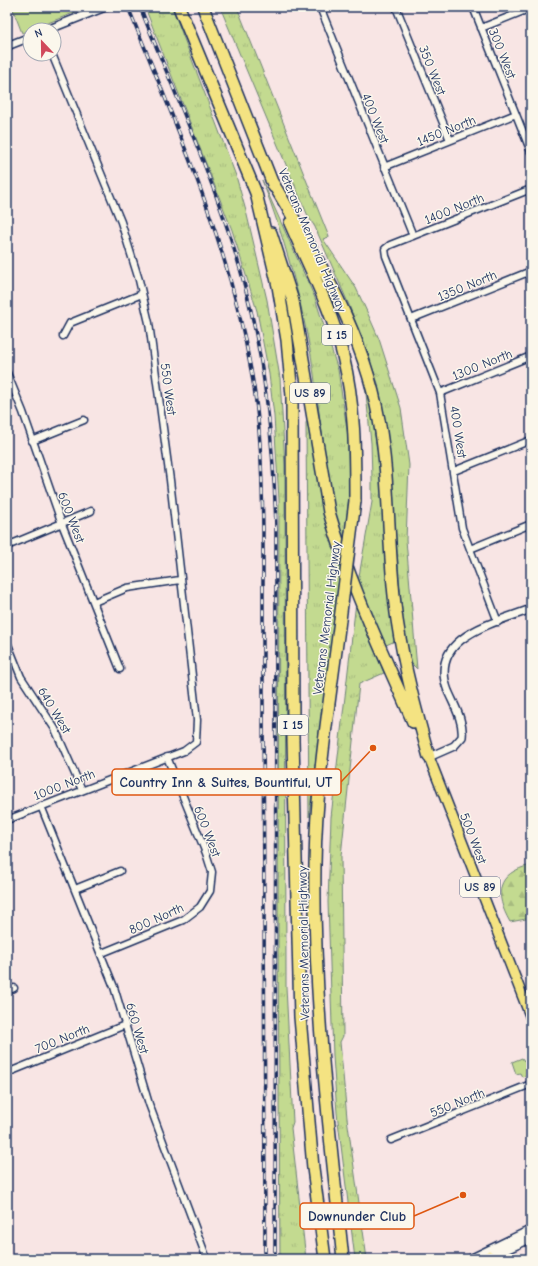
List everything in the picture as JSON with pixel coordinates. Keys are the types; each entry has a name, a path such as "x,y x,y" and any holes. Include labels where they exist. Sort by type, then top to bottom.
{"highway":[{"name":"Veterans Memorial Highway","path":"179,7 256,193 278,286 287,340 292,396 293,740 300,1017 313,1168 325,1259"},
{"name":"Veterans Memorial Highway","path":"203,7 271,180 333,321 343,357 352,406 355,446 355,501 326,733 315,863 320,1032 343,1259"},
{"name":"US 89","path":"271,180 321,265 348,321 363,359 371,387 379,420 387,478 397,620 409,686 429,756"},
{"name":"US 89","path":"256,193 274,240 293,301 311,403 322,482 338,544 367,617 429,756"}],"main road":[{"name":"500 West","path":"429,756 531,1018"},
{"path":"471,1259 531,1230"},
{"path":"487,1258 531,1238"}],"street":[{"path":"62,24 105,7"},
{"name":"400 West","path":"320,7 412,236"},
{"name":"350 West","path":"396,7 450,140"},
{"name":"300 West","path":"473,7 531,152"},
{"path":"481,28 531,8"},
{"path":"7,46 22,40"},
{"name":"550 West","path":"55,62 121,222 149,323 161,409 180,580 198,720 196,742"},
{"name":"1450 North","path":"384,166 516,114"},
{"name":"1400 North","path":"385,249 390,245 531,189"},
{"name":"400 West","path":"385,249 386,256 440,393 454,471 462,528 498,622"},
{"name":"1350 North","path":"411,319 531,271"},
{"path":"63,336 70,323 142,294"},
{"name":"1300 North","path":"440,393 531,356"},
{"name":"600 West","path":"7,373 62,524 120,669"},
{"path":"32,441 84,420"},
{"path":"454,471 531,440"},
{"path":"7,546 91,511"},
{"path":"470,549 531,524"},
{"path":"94,602 127,588 180,580"},
{"path":"429,756 454,746 462,737 462,726 444,677 449,652 464,636 531,609"},
{"name":"640 West","path":"7,642 21,677 55,729 82,790"},
{"name":"1000 North","path":"7,820 184,751 196,742"},
{"name":"600 West","path":"167,757 206,853 212,872 210,891"},
{"name":"660 West","path":"41,806 102,953 149,1104 206,1259"},
{"path":"75,889 120,871"},
{"name":"800 North","path":"102,953 184,920 200,908 210,891"},
{"path":"7,991 14,988"},
{"name":"700 North","path":"7,1073 125,1025"},
{"name":"550 North","path":"391,1140 531,1084"}],"green space":[{"path":"12,7 89,7 50,22 22,22 22,33"},
{"path":"153,7 172,7 236,176 246,211 267,300 280,378 285,466 286,987 293,1122 291,1128 306,1259 280,1259 278,939 279,500 274,416 269,374 257,311 232,230 146,10"},
{"path":"220,7 237,7 329,237 323,239 356,288 368,314 379,339 401,408 409,465 406,540 417,669 411,663 403,626 387,430 377,389 379,386 349,305 315,227 308,216"},
{"path":"262,180 315,298 338,370 348,436 349,495 344,544 335,519 321,440 323,439 313,366 302,310 291,266"},
{"path":"365,384 373,418 379,463 395,641 384,646 358,582 372,502 371,443"},
{"path":"308,418 322,505 341,564 309,817 306,423"},
{"path":"356,602 384,673 359,684 341,856 343,1036 340,1042 347,1118 367,1259 355,1259 337,1113 333,1056 328,902 331,817"},
{"path":"531,865 531,918 510,922 505,912 500,894 501,886 511,873"},
{"path":"522,1058 524,1061 530,1059 530,1074 522,1077 520,1073 516,1074 512,1062"}],"railway":[{"path":"128,7 182,140 215,231 241,323 251,370 257,409 263,529 265,1259"},
{"path":"140,7 194,138 231,238 249,304 267,400 273,465 276,531 275,1259"}],"place":[{"name":"Country Inn & Suites, Bountiful, UT","path":"373,748"},
{"name":"Downunder Club","path":"463,1195"}]}
